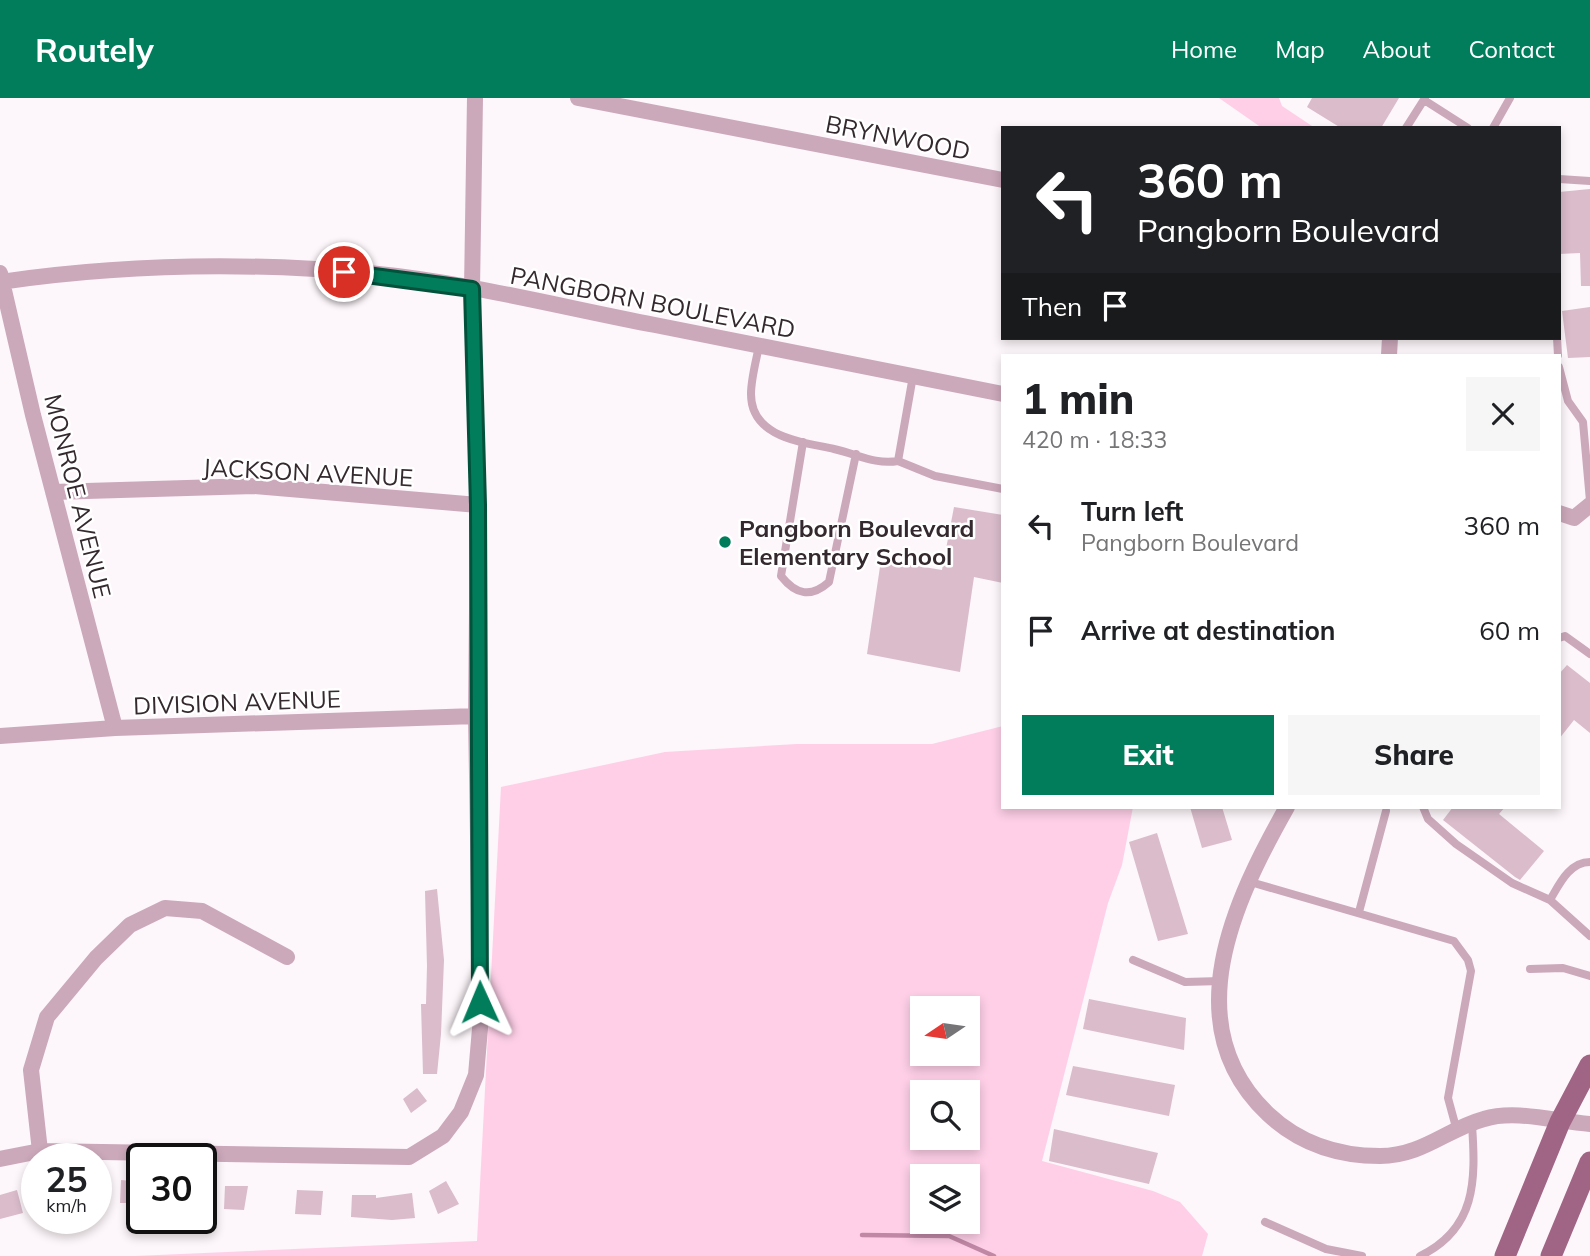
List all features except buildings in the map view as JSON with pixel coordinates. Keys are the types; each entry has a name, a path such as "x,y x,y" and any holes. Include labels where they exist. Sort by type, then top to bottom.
{"main road":[{"path":"1505,1256 1560,1122 1590,1065"},
{"path":"1551,1256 1590,1162"}],"street":[{"path":"112,1152 409,1157 443,1136 461,1112 476,1075 481,1017 477,716 478,505 472,289 475,98"},
{"name":"BRYNWOOD","path":"578,98 1001,180"},
{"name":"PANGBORN BOULEVARD","path":"1,279 131,267 261,266 371,273 472,289 1001,394"},
{"name":"MONROE AVENUE","path":"1,279 115,729"},
{"name":"JACKSON AVENUE","path":"53,492 254,486 478,505"},
{"path":"1561,514 1574,518 1590,503"},
{"name":"DIVISION AVENUE","path":"0,736 115,729 477,716"},
{"path":"1286,809 1247,881 1233,917 1221,981 1219,1006 1230,1059 1251,1096 1278,1123 1298,1137 1339,1153 1382,1156 1430,1146 1483,1119 1511,1115 1590,1124"},
{"path":"39,1143 31,1070 47,1017 96,958 130,925 165,908 202,911 286,957"},
{"path":"0,1159 21,1155"}],"lane":[{"path":"1494,126 1510,98"},
{"path":"1407,126 1424,99 1465,126"},
{"path":"1561,179 1590,181"},
{"path":"759,346 751,396 755,413 766,427 781,437 856,454 880,464 898,461 935,476 1001,489"},
{"path":"1561,375 1568,401 1583,422 1588,450 1590,503"},
{"path":"898,461 913,376"},
{"path":"803,442 781,576 790,588 808,595 820,591 829,582 856,454"},
{"path":"1561,637 1565,636 1590,654"},
{"path":"1424,809 1427,819 1456,844 1512,883 1550,900 1590,936"},
{"path":"1359,912 1386,811"},
{"path":"1550,900 1568,872 1583,862 1590,862"},
{"path":"1247,881 1454,941 1468,960 1471,971 1448,1098 1465,1128 1476,1172 1462,1224 1440,1246 1420,1256"},
{"path":"1133,961 1185,982 1221,981"},
{"path":"1530,969 1563,968 1590,976"},
{"path":"1265,1222 1326,1249 1362,1256"}],"shaded area":[{"path":"1219,98 1279,98 1282,106 1312,126 1259,126"},
{"path":"1001,727 1001,809 1133,809 1122,865 1108,903 1042,1161 1153,1191 1180,1202 1208,1234 1202,1256 135,1256 477,1241 501,787 665,752 797,744 932,744"}],"waterway":[{"path":"862,1235 949,1236 994,1256"}],"place":[{"name":"Pangborn Boulevard Elementary School","path":"725,542"}],"route":[{"path":"344,272 371,273 472,289 478,505 480,1002"}]}
